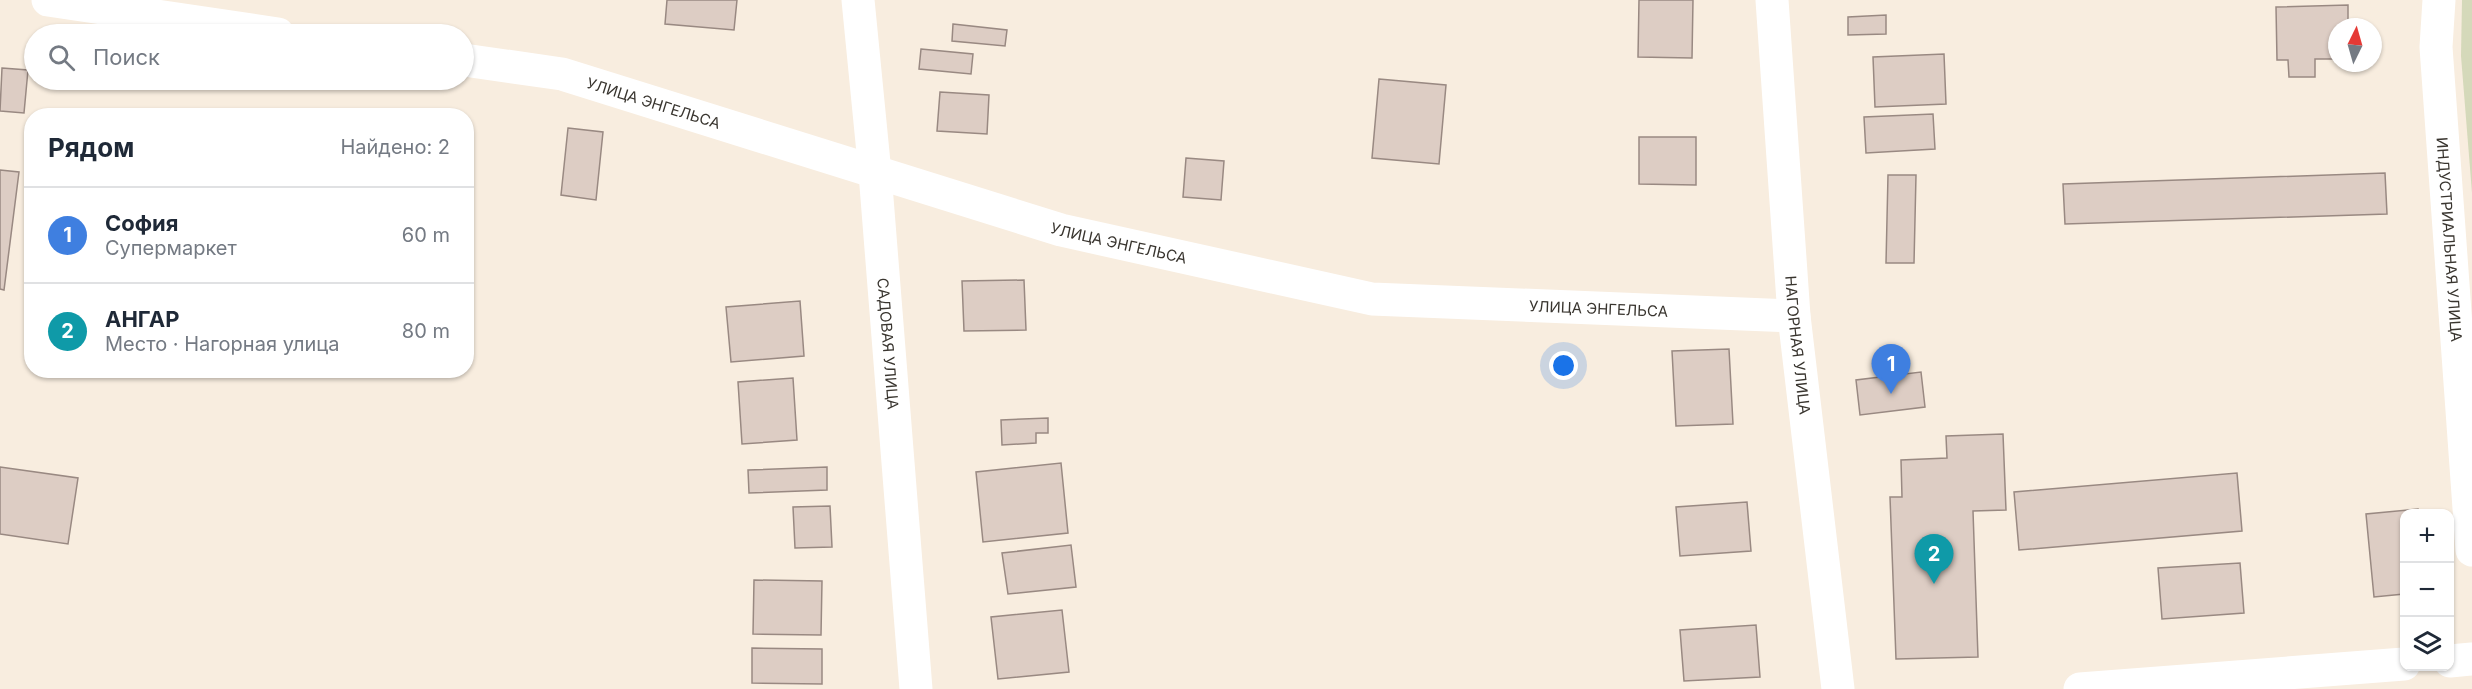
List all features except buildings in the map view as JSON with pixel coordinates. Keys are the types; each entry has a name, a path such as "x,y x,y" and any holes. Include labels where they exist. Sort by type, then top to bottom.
{"street":[{"path":"48,0 210,24"},
{"name":"САДОВАЯ УЛИЦА","path":"858,0 875,173 916,689"},
{"name":"НАГОРНАЯ УЛИЦА","path":"1772,0 1794,316 1838,689"},
{"name":"ИНДУСТРИАЛЬНАЯ УЛИЦА","path":"2439,0 2436,47 2472,550"},
{"name":"УЛИЦА ЭНГЕЛЬСА","path":"474,61 562,74 1062,230 1372,299 1794,316"},
{"path":"2454,661 2472,659"},
{"path":"2080,689 2400,664"}],"green space":[{"path":"2462,0 2472,0 2472,193 2461,56"}],"place":[{"name":"София","path":"1891,394"},
{"name":"АНГАР","path":"1934,584"}]}
